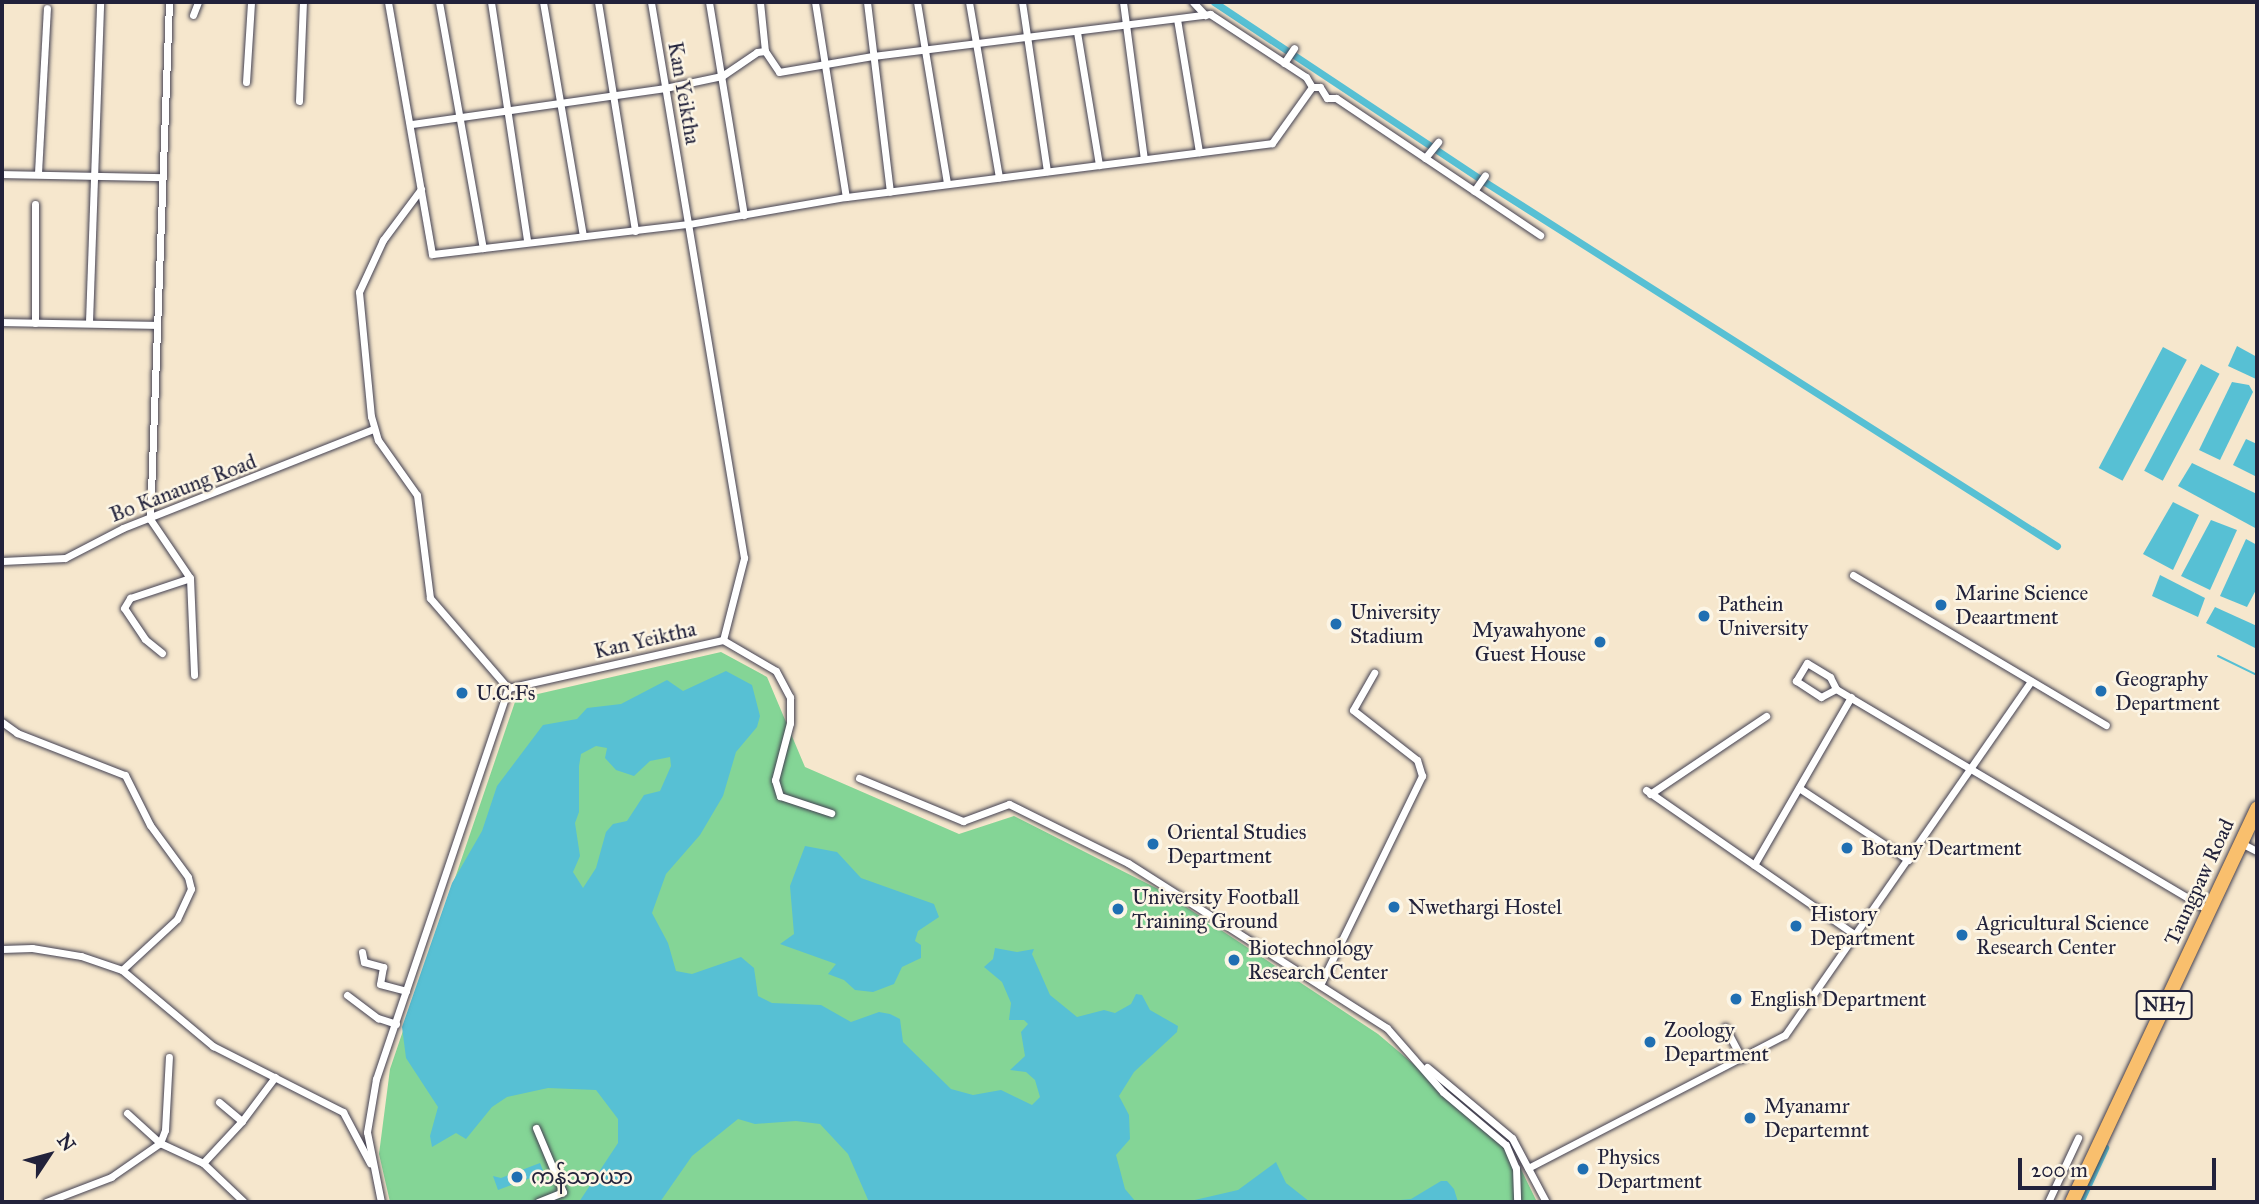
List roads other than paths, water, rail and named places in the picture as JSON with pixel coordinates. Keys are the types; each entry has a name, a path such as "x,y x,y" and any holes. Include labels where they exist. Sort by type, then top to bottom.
{"highway":[{"name":"Taungpaw Road","path":"2072,1202 2206,909 2257,808"}],"street":[{"path":"89,322 100,2"},
{"path":"169,2 150,519 190,578 194,676"},
{"path":"193,15 198,2"},
{"path":"246,82 251,2"},
{"path":"299,101 303,2"},
{"path":"388,2 412,124 432,254 689,224 846,197 1277,141 1312,87"},
{"path":"439,2 483,248"},
{"path":"491,2 527,241"},
{"path":"543,2 583,236"},
{"path":"598,2 635,231"},
{"name":"Kan Yeiktha","path":"508,688 723,640 744,558 651,2"},
{"path":"709,2 744,215"},
{"path":"760,2 765,51 779,72 873,56 926,52 1205,15"},
{"path":"815,2 846,197"},
{"path":"866,2 890,191"},
{"path":"917,2 947,184"},
{"path":"970,2 999,177"},
{"path":"1022,2 1047,171"},
{"path":"1123,2 1144,159"},
{"path":"1193,2 1205,15 1286,61 1306,77 1312,87"},
{"path":"38,173 47,8"},
{"path":"1177,19 1199,152"},
{"path":"1077,32 1099,165"},
{"path":"1286,61 1294,48"},
{"path":"412,124 508,113 666,88 722,76 757,52 765,51"},
{"path":"1312,87 1320,87 1327,98 1336,98 1427,155 1540,235"},
{"path":"1427,155 1438,142"},
{"path":"2,173 162,177"},
{"path":"1476,188 1485,175"},
{"path":"381,1202 370,1163 367,1132 376,1079 508,688 430,598 417,495 373,429 359,292 383,240 421,188"},
{"path":"35,204 35,323"},
{"path":"2,322 157,325"},
{"name":"Bo Kanaung Road","path":"2,561 65,558 150,519 373,429"},
{"path":"1853,575 2106,725"},
{"path":"162,653 145,639 124,608 130,598 190,578"},
{"path":"723,640 776,671 790,697 790,723 775,780 780,796 831,813"},
{"path":"1836,689 1821,697 1796,681 1807,663 1830,677 1836,689 2206,909"},
{"path":"1320,985 1422,776 1417,760 1353,710 1374,673"},
{"path":"1528,1168 1742,1059 1785,1035 1798,1023 2031,681"},
{"path":"1754,865 1851,697"},
{"path":"1766,716 1648,792 1857,936"},
{"path":"2,722 17,733 125,775 150,825 188,877 191,889 177,919 122,970"},
{"path":"859,778 963,821 1009,804 1128,863 1387,1028 1443,1092 1506,1145 1516,1168 1517,1202"},
{"path":"1798,788 1908,860"},
{"path":"2241,843 2257,851"},
{"path":"2,950 32,948 122,970 213,1045 343,1112 370,1163"},
{"path":"362,952 364,962"},
{"path":"364,962 383,967 380,984 406,992"},
{"path":"357,968 364,962"},
{"path":"347,995 378,1018 396,1024"},
{"path":"1725,1027 1742,1059"},
{"path":"1413,1055 1512,1138 1546,1202"},
{"path":"46,1202 111,1177 160,1143 165,1130 169,1057"},
{"path":"203,1163 242,1121 275,1076"},
{"path":"219,1102 242,1121"},
{"path":"127,1113 160,1143 203,1163 244,1202"},
{"path":"536,1128 563,1192 538,1202"},
{"path":"354,1135 367,1132"},
{"path":"2048,1202 2078,1138"}],"water":[{"path":"2237,346 2257,357 2256,379 2228,366"},
{"path":"2163,347 2187,360 2123,481 2099,468"},
{"path":"2201,364 2220,374 2163,481 2144,471"},
{"path":"2232,382 2249,385 2253,392 2220,460 2199,450"},
{"path":"2246,439 2257,444 2257,477 2233,465"},
{"path":"2192,463 2257,494 2257,529 2178,486"},
{"path":"2173,502 2199,515 2173,570 2143,554"},
{"path":"2211,520 2237,530 2210,590 2181,576"},
{"path":"2246,539 2257,545 2257,588 2247,607 2220,596"},
{"path":"2160,575 2205,598 2198,617 2152,596"},
{"path":"2215,607 2257,626 2257,649 2206,623"},
{"path":"726,671 752,685 760,716 757,727 736,752 723,796 700,835 666,874 652,913 668,943 676,971 692,974 741,957 754,968 758,996 772,1003 821,1005 851,1022 879,1012 890,1014 900,1019 903,1042 951,1089 973,1095 1001,1090 1032,1105 1040,1097 1035,1080 1026,1072 1010,1070 1025,1056 1021,1032 1028,1024 1024,1020 1009,1020 1011,1003 1002,982 984,967 993,959 995,948 1017,952 1034,949 1032,954 1050,995 1077,1017 1104,1010 1115,1013 1131,1004 1136,994 1142,995 1150,1010 1178,1026 1177,1032 1134,1072 1119,1096 1129,1115 1130,1139 1116,1155 1125,1189 1136,1202 869,1202 848,1154 820,1124 796,1121 755,1124 738,1119 692,1156 660,1202 579,1202 618,1143 618,1119 596,1090 548,1088 507,1097 492,1107 466,1139 456,1133 432,1147 430,1136 438,1107 406,1058 402,1027 452,883 482,831 497,786 543,725 577,719 587,708 621,704 667,680 683,691","holes":["596,746 607,748 605,758 616,770 634,776 650,761 670,757 671,766 660,791 644,795 627,821 613,824 606,832 596,868 583,888 573,872 580,856 575,823 579,812 581,754"]},
{"path":"805,846 837,852 861,878 934,904 939,917 918,931 915,941 921,945 921,958 902,967 894,984 873,992 855,990 844,980 828,974 836,964 780,944 794,934 790,886"},
{"path":"1276,1162 1286,1183 1310,1202 1186,1202 1238,1190"},
{"name":"ကန်သာယာ","path":"540,1163 544,1173 498,1190 493,1176 501,1178"},
{"path":"1441,1181 1447,1181 1454,1189 1458,1202 1380,1202 1411,1199"}],"waterway":[{"path":"1214,2 1485,182 2057,546"},
{"path":"2218,656 2257,675"},
{"path":"2080,1202 2105,1148"}],"place":[{"name":"Marine Science Deaartment","path":"1941,605"},
{"name":"Pathein University","path":"1704,616"},
{"name":"University Stadium","path":"1336,624"},
{"name":"Myawahyone Guest House","path":"1600,642"},
{"name":"Geography Department","path":"2101,691"},
{"name":"U.C.Fs","path":"462,693"},
{"name":"Oriental Studies Department","path":"1153,844"},
{"name":"Botany Deartment","path":"1847,848"},
{"name":"Nwethargi Hostel","path":"1394,907"},
{"name":"University Football Training Ground","path":"1118,909"},
{"name":"History Department","path":"1796,926"},
{"name":"Agricultural Science Research Center","path":"1962,935"},
{"name":"Biotechnology Research Center","path":"1234,960"},
{"name":"English Department","path":"1736,999"},
{"name":"Zoology Department","path":"1650,1042"},
{"name":"Myanamr Departemnt","path":"1750,1118"},
{"name":"Physics Department","path":"1583,1169"},
{"name":"ကန်သာယာ","path":"517,1177"}]}
